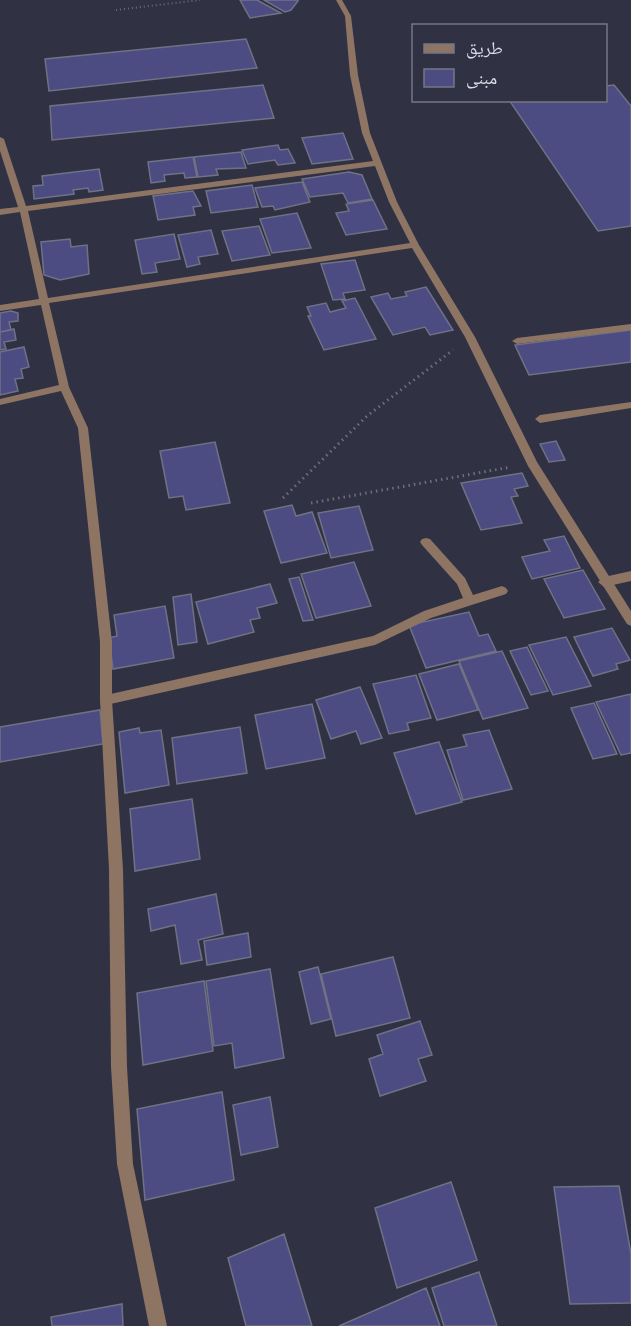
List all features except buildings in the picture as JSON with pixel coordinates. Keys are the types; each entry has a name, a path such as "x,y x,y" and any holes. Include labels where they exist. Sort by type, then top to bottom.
{"street":[{"path":"339,0 348,16 354,75 366,133 415,245 470,337 532,463 604,582 631,621"},
{"path":"0,139 23,209 64,387 83,428 106,642 106,700 116,869 119,1067 125,1164 158,1326"},
{"path":"0,212 377,162"},
{"path":"0,308 415,245"},
{"path":"517,341 631,327"},
{"path":"0,402 64,387"},
{"path":"540,419 631,405"},
{"path":"426,542 461,581 470,600"},
{"path":"604,582 631,576"},
{"path":"106,700 375,640 421,616 502,591"}],"path":[{"path":"116,10 200,0"},
{"path":"283,498 367,416 470,337"},
{"path":"311,503 532,463"}]}
